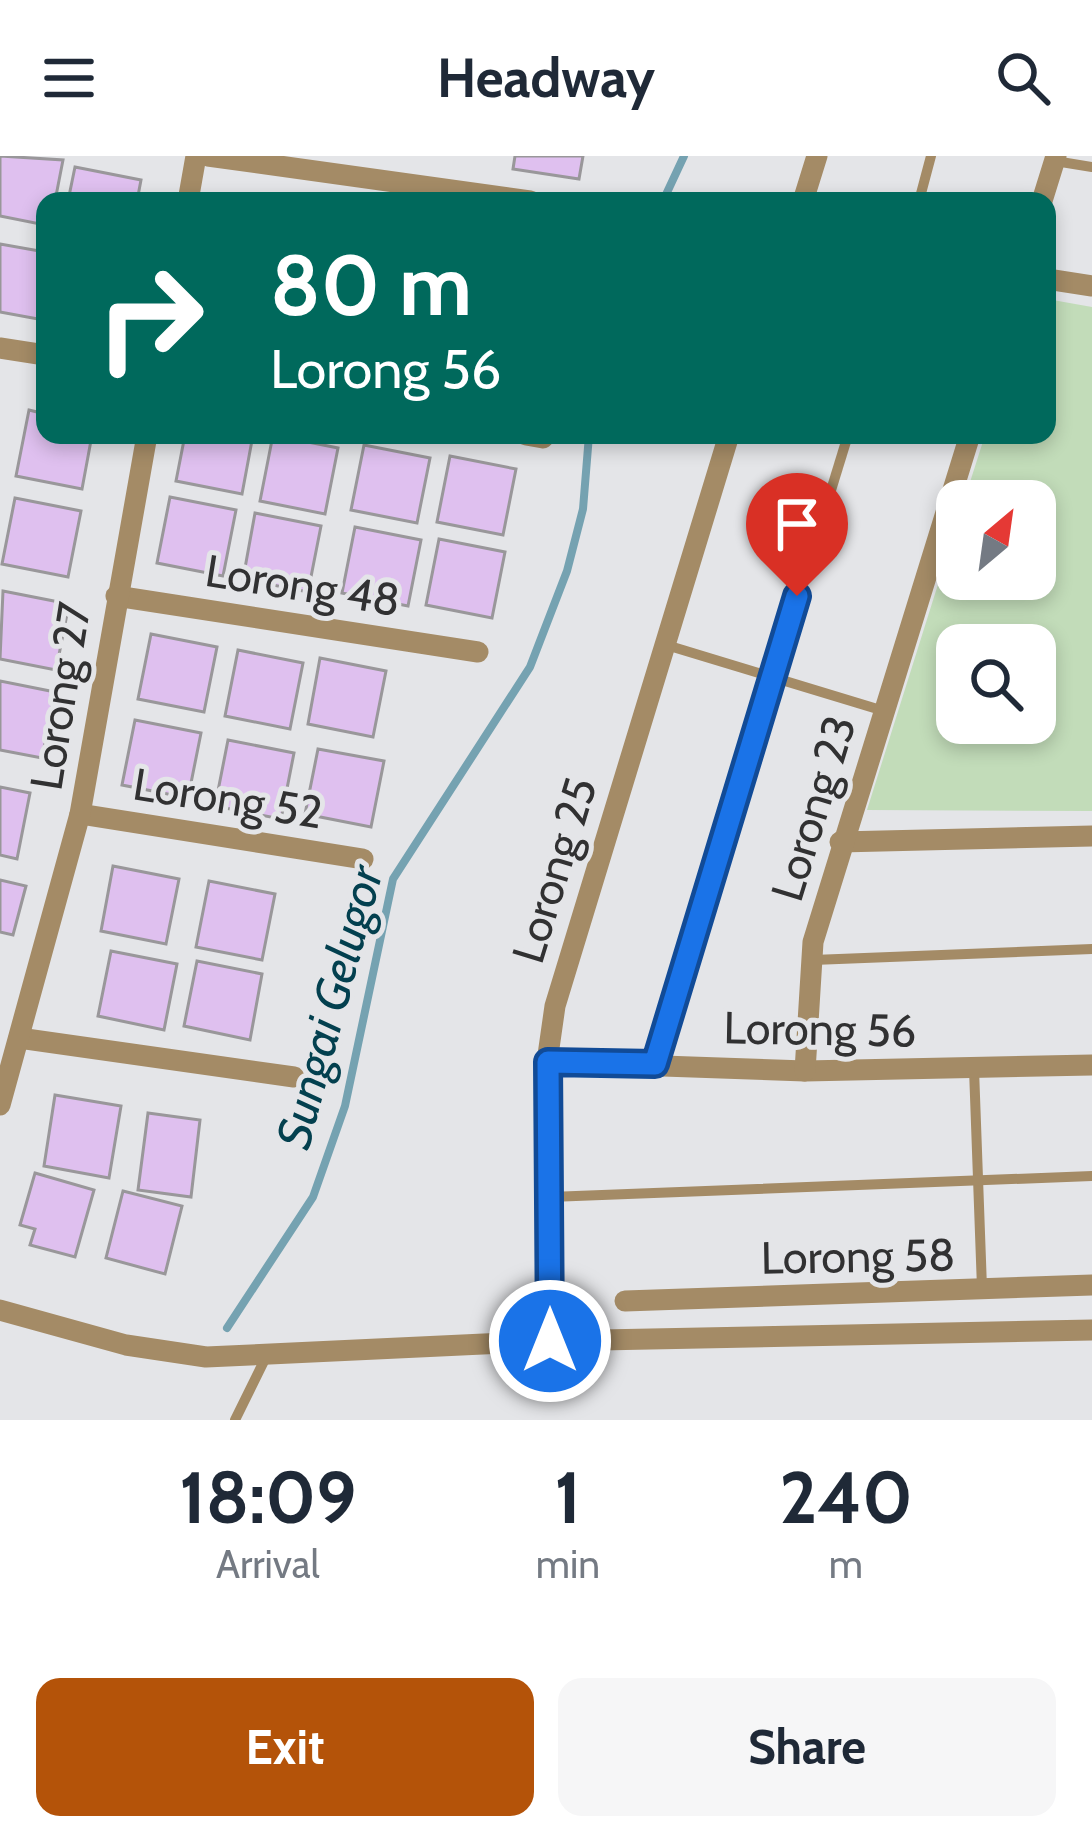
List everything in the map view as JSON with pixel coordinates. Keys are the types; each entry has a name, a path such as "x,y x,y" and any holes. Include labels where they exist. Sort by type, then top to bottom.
{"street":[{"path":"190,192 196,156"},
{"path":"208,156 466,192"},
{"path":"806,192 817,156"},
{"path":"1045,192 1055,158"},
{"path":"1056,280 1092,286"},
{"path":"0,347 36,353"},
{"name":"Lorong 27","path":"0,1105 80,814 144,444"},
{"name":"Lorong 25","path":"550,1341 548,1062 566,958 726,444"},
{"name":"Lorong 23","path":"805,1071 810,960 841,842 967,444"},
{"name":"Lorong 48","path":"116,596 478,652"},
{"name":"Lorong 52","path":"80,814 363,859"},
{"path":"841,842 1092,836"},
{"path":"19,1038 294,1077"},
{"name":"Lorong 56","path":"548,1062 805,1071 1092,1066"},
{"name":"Lorong 58","path":"625,1301 1092,1286"},
{"path":"982,1292 983,1334"},
{"path":"724,1298 725,1339"},
{"path":"0,1310 172,1354 266,1357 550,1341 1092,1330"}],"lane":[{"path":"921,192 931,156"},
{"path":"1055,158 1092,167"},
{"path":"655,1064 845,444"},
{"path":"663,644 884,711"},
{"path":"810,960 1092,950"},
{"path":"974,1069 982,1292"},
{"path":"548,1197 1092,1176"},
{"path":"235,1420 266,1357"}],"green space":[{"path":"1056,301 1092,307 1092,811 867,810 936,591 936,600 1056,600 1056,480 971,480 982,444 1056,444"}],"building":[{"path":"0,156 63,160 57,192 36,192 36,223 0,216"},
{"path":"515,156 583,156 579,179 513,169"},
{"path":"75,167 141,180 139,192 70,192"},
{"path":"0,244 36,250 36,319 0,312"},
{"path":"29,410 36,412 36,444 90,444 82,489 16,476"},
{"path":"183,444 251,444 242,494 176,481"},
{"path":"271,444 338,448 325,514 260,501"},
{"path":"364,445 430,458 417,523 351,510"},
{"path":"450,456 516,469 503,535 437,522"},
{"path":"170,497 236,510 223,576 157,563"},
{"path":"15,498 81,511 68,577 2,564"},
{"path":"255,513 321,526 308,592 243,579"},
{"path":"355,527 421,540 408,606 342,593"},
{"path":"439,539 505,552 492,618 426,605"},
{"path":"3,591 69,604 56,670 0,659"},
{"path":"151,634 217,647 204,712 138,699"},
{"path":"238,650 303,663 290,729 225,716"},
{"path":"320,658 386,671 373,737 308,724"},
{"path":"0,681 55,692 42,758 0,750"},
{"path":"135,720 201,733 188,798 122,785"},
{"path":"228,740 294,753 281,819 215,806"},
{"path":"318,749 384,761 371,827 305,814"},
{"path":"0,787 30,793 17,859 0,855"},
{"path":"113,866 179,879 166,944 101,931"},
{"path":"0,880 26,886 13,935 0,932"},
{"path":"209,881 275,894 262,960 196,947"},
{"path":"111,951 177,964 164,1030 98,1016"},
{"path":"197,961 262,974 250,1040 184,1026"},
{"path":"55,1095 121,1106 109,1178 44,1166"},
{"path":"148,1113 200,1120 191,1197 138,1190"},
{"path":"35,1173 94,1190 75,1257 30,1245 35,1229 20,1225"},
{"path":"123,1191 182,1206 165,1274 106,1258"}],"waterway":[{"name":"Sungai Gelugor","path":"667,192 684,156"},
{"name":"Sungai Gelugor","path":"227,1328 313,1197 345,1106 393,879 530,667 567,571 583,509 588,444"}],"route":[{"path":"550,1341 548,1062 655,1064 797,596"}]}
